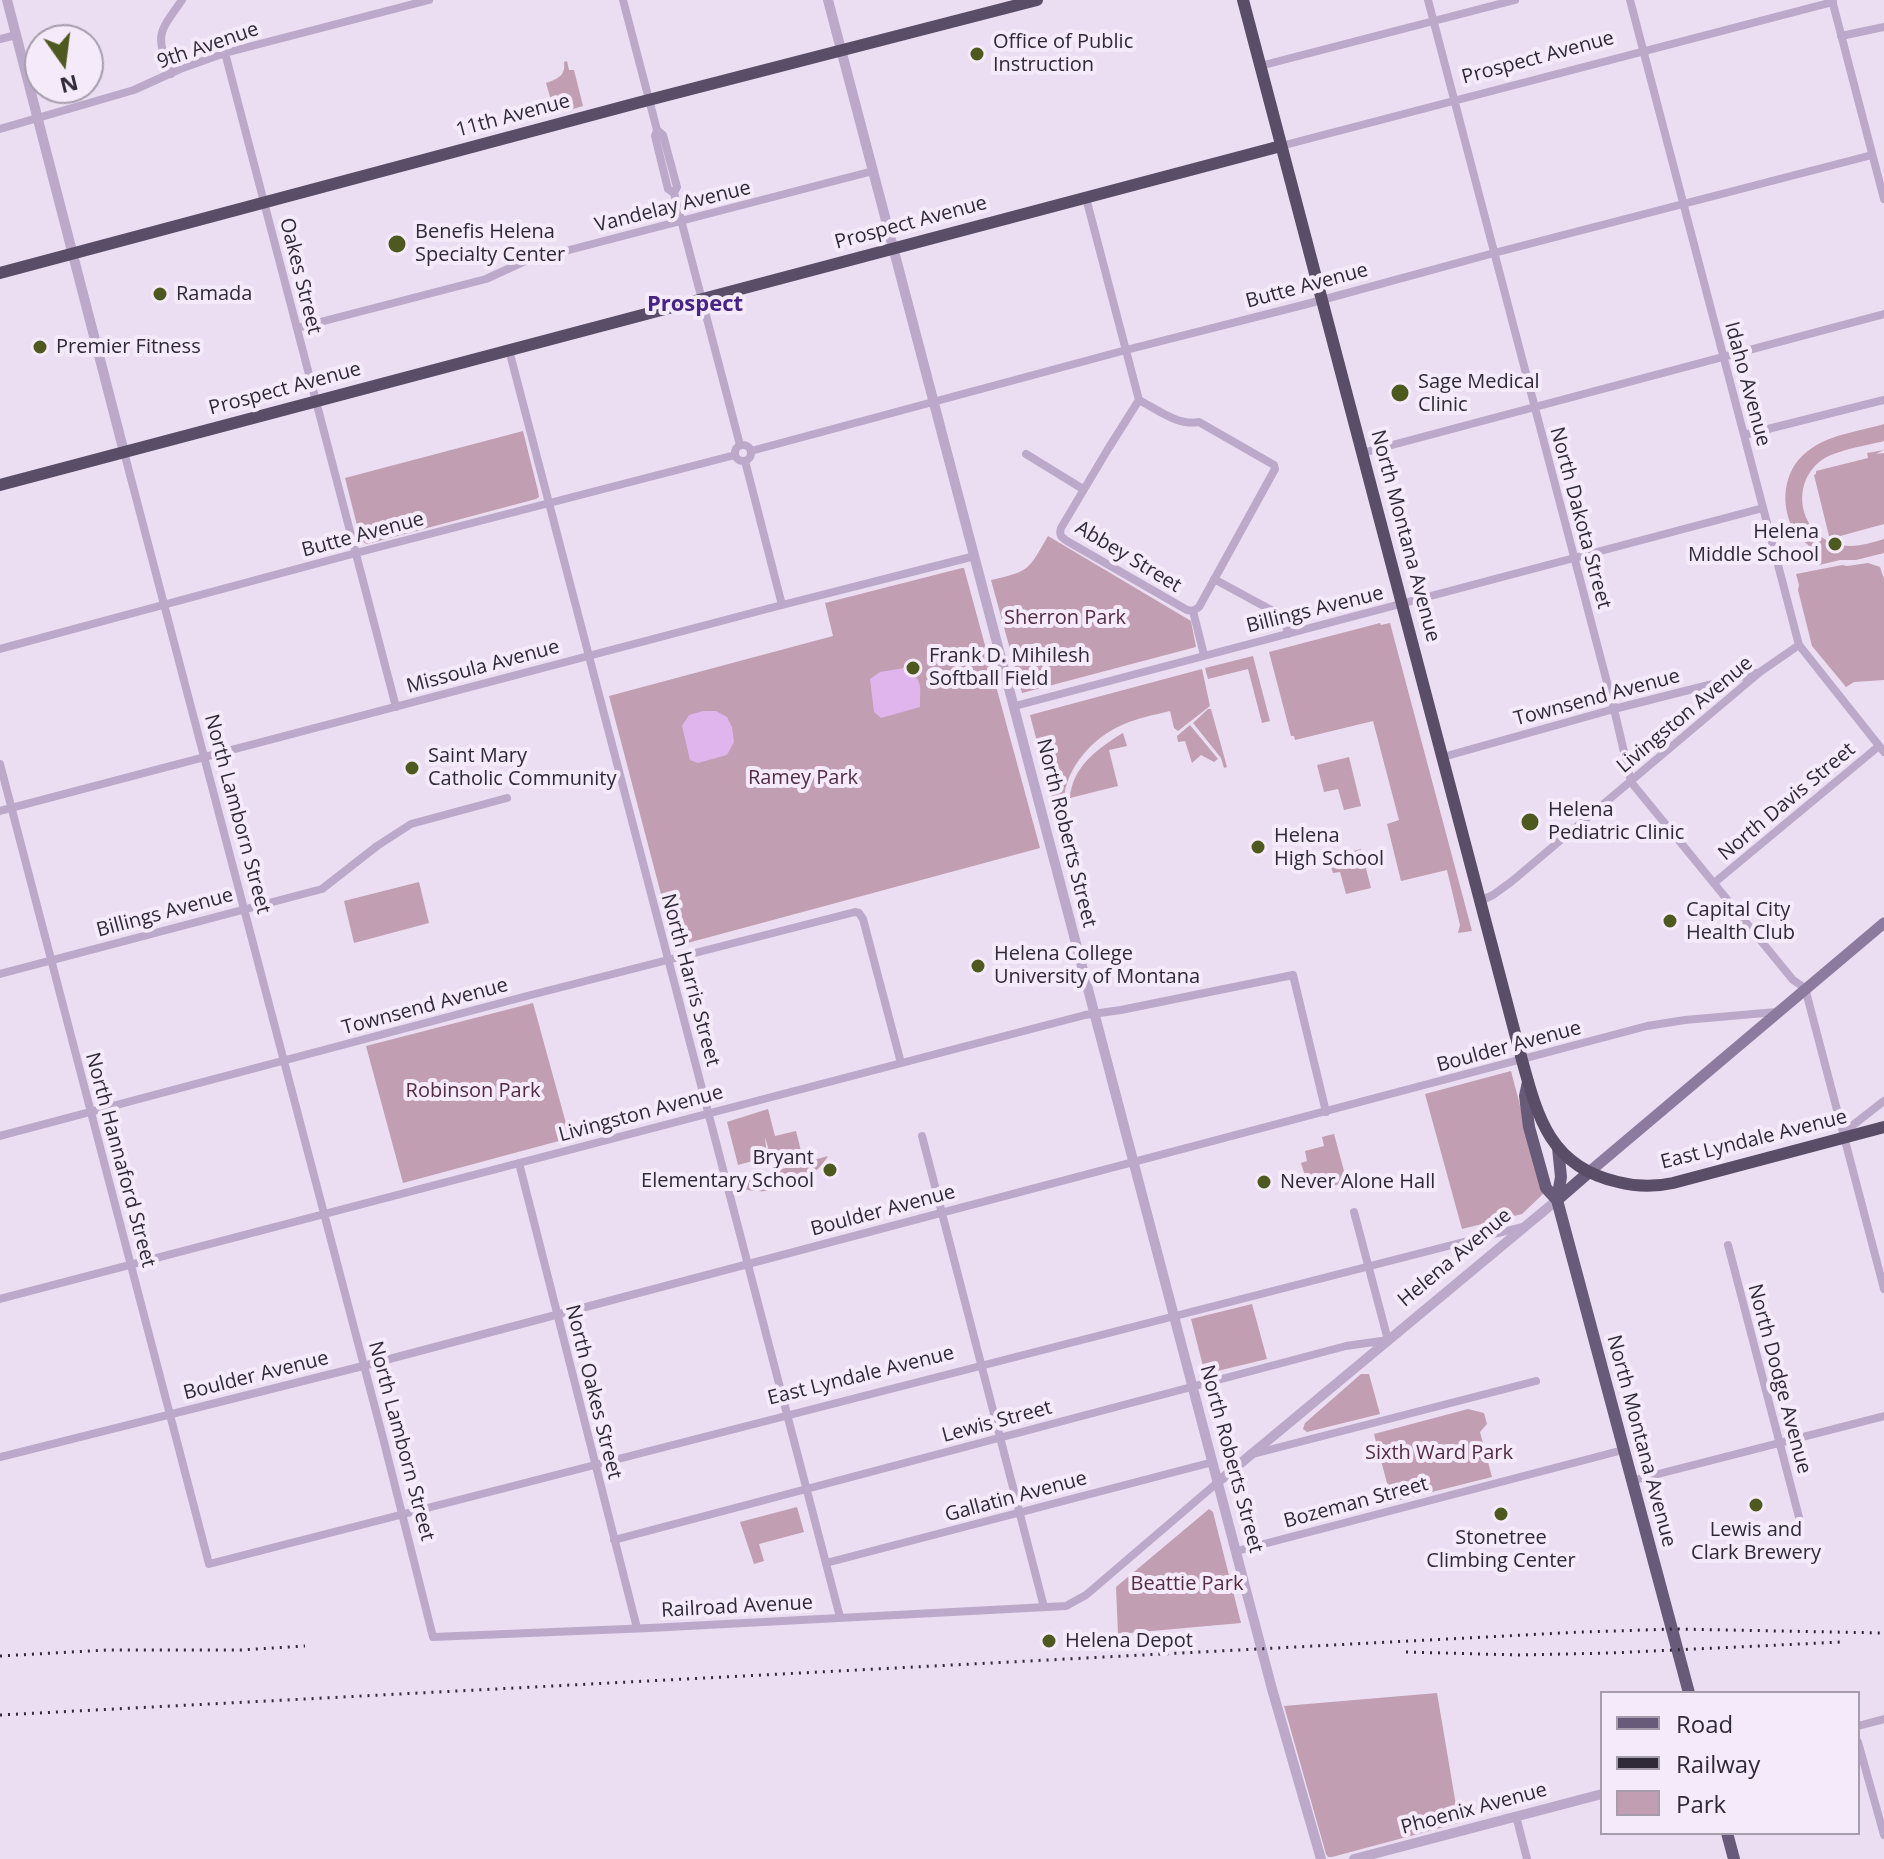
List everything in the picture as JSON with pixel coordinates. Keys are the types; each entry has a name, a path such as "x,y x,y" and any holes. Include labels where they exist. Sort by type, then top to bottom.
{"highway":[{"name":"11th Avenue","path":"0,273 1035,0"},
{"name":"North Montana Avenue","path":"1243,0 1528,1082 1537,1110 1558,1148 1574,1165 1588,1173"},
{"name":"Prospect Avenue","path":"0,485 1281,146"},
{"name":"East Lyndale Avenue","path":"1588,1173 1624,1184 1663,1186 1844,1135 1884,1127"}],"main road":[{"name":"Helena Avenue","path":"1557,1200 1884,923"},
{"name":"North Montana Avenue","path":"1528,1082 1525,1096 1529,1127 1546,1188 1557,1200"},
{"name":"North Montana Avenue","path":"1558,1148 1561,1177 1557,1200 1688,1691"},
{"path":"1728,1835 1734,1859"}],"street":[{"name":"North Lamborn Street","path":"7,0 433,1637"},
{"path":"171,74 161,49 161,34 182,0"},
{"name":"9th Avenue","path":"0,129 134,90 225,53 429,0"},
{"path":"623,0 657,130 663,135 677,187 674,193 681,222 740,445"},
{"name":"North Roberts Street","path":"828,0 1272,1689 1321,1859"},
{"name":"North Dakota Street","path":"1428,0 1631,782 1793,980 1805,988"},
{"path":"1260,66 1515,0"},
{"name":"Idaho Avenue","path":"1630,0 1799,645 1882,749"},
{"path":"1832,1 1884,199"},
{"name":"Prospect Avenue","path":"1281,146 1832,1"},
{"path":"1841,36 1884,27"},
{"path":"0,39 16,35"},
{"name":"Oakes Street","path":"225,53 356,553"},
{"name":"Butte Avenue","path":"751,451 1872,155"},
{"name":"Vandelay Avenue","path":"297,328 486,279 523,262 873,171"},
{"path":"1086,198 1139,400 1180,422 1199,422 1274,465 1274,473 1199,607 1193,611 1204,655"},
{"path":"1362,453 1884,314"},
{"name":"North Harris Street","path":"509,350 840,1617"},
{"name":"Abbey Street","path":"1139,400 1083,489 1061,528 1061,538 1193,611"},
{"path":"1744,435 1884,400"},
{"path":"740,445 746,445 751,451 745,461 735,455 740,445"},
{"path":"1026,454 1083,489"},
{"name":"Butte Avenue","path":"0,649 735,455"},
{"path":"745,461 782,605"},
{"name":"Billings Avenue","path":"1015,706 1763,508"},
{"path":"356,553 396,707"},
{"name":"Missoula Avenue","path":"0,811 975,556"},
{"path":"1214,579 1284,617 1288,634"},
{"name":"Livingston Avenue","path":"1480,901 1511,882 1760,672 1799,645"},
{"name":"Townsend Avenue","path":"1443,757 1760,672"},
{"name":"North Davis Street","path":"1714,883 1882,749"},
{"name":"North Hannaford Street","path":"0,764 209,1564"},
{"name":"Billings Avenue","path":"0,974 322,889 411,824 507,798"},
{"name":"Townsend Avenue","path":"0,1136 851,913 859,913 863,919 901,1063"},
{"name":"Livingston Avenue","path":"0,1299 1093,1013 1293,975 1326,1112"},
{"path":"1805,988 1884,1289"},
{"name":"Boulder Avenue","path":"0,1457 363,1366 1647,1026 1776,1012"},
{"path":"1844,1135 1884,1101"},
{"path":"922,1136 1044,1607"},
{"name":"North Oakes Street","path":"519,1163 637,1628"},
{"name":"Helena Avenue","path":"1044,1607 1066,1606 1086,1595 1557,1200"},
{"path":"1354,1212 1388,1340"},
{"name":"East Lyndale Avenue","path":"209,1564 1522,1227"},
{"name":"North Dodge Avenue","path":"1728,1245 1800,1521"},
{"name":"Lewis Street","path":"614,1540 1346,1346 1388,1340"},
{"path":"1252,1454 1536,1381"},
{"path":"1631,1481 1884,1416"},
{"name":"Bozeman Street","path":"1237,1551 1623,1450"},
{"name":"Gallatin Avenue","path":"826,1563 1213,1462"},
{"name":"Railroad Avenue","path":"433,1637 1044,1607"},
{"path":"1860,1725 1884,1719"},
{"path":"1860,1749 1884,1835"},
{"name":"Phoenix Avenue","path":"1354,1859 1600,1795"},
{"path":"1516,1816 1527,1859"}],"green space":[{"path":"567,61 569,70 574,70 583,106 555,114 546,83 560,76"},
{"path":"1884,424 1884,441 1840,452 1818,463 1809,474 1802,499 1809,523 1828,541 1852,546 1884,539 1884,553 1819,565 1819,553 1797,535 1788,516 1785,494 1790,473 1803,455 1820,443"},
{"path":"523,431 539,497 367,544 361,541 345,478"},
{"path":"1884,450 1876,454 1884,453 1884,524 1833,538 1829,536 1814,475 1816,471 1868,458 1867,453"},
{"name":"Sherron Park","path":"1048,536 1191,621 1196,647 1022,693 991,580 1027,567"},
{"path":"1868,563 1880,567 1884,579 1884,680 1854,682 1846,687 1812,646 1796,574"},
{"name":"Ramey Park","path":"964,568 1040,848 680,945 673,940 609,696 833,636 825,603"},
{"path":"1390,623 1472,931 1458,933 1460,925 1447,870 1401,881 1387,824 1399,820 1373,721 1295,740 1291,736 1269,652"},
{"path":"1253,656 1270,721 1262,723 1248,669 1208,679 1205,668"},
{"path":"1202,669 1210,706 1178,731 1174,728 1170,711 1134,720 1111,730 1082,755 1069,777 1064,800 1053,803 1030,715"},
{"path":"1211,709 1227,767 1224,768 1221,758 1193,723"},
{"path":"1190,725 1218,759 1214,762 1201,755 1192,763 1185,741 1178,742 1177,736"},
{"path":"1123,733 1127,746 1109,750 1118,786 1070,798 1081,768 1104,745"},
{"path":"1349,757 1361,806 1344,810 1338,789 1324,792 1317,765"},
{"path":"1361,849 1371,888 1346,894 1340,872 1333,873 1328,858"},
{"path":"419,882 429,923 354,943 344,901"},
{"name":"Robinson Park","path":"533,1003 570,1138 403,1183 366,1046"},
{"path":"1511,1071 1543,1194 1522,1214 1462,1229 1425,1094"},
{"path":"768,1109 775,1136 796,1131 801,1151 771,1158 765,1137 767,1157 738,1165 727,1122"},
{"path":"1334,1134 1347,1182 1317,1190 1314,1177 1306,1179 1301,1163 1307,1161 1305,1151 1324,1146 1322,1137"},
{"path":"828,1156 812,1174 791,1186 767,1191 744,1189 750,1178"},
{"path":"1252,1304 1267,1359 1205,1374 1191,1319"},
{"path":"1361,1374 1369,1374 1380,1414 1307,1432 1303,1429 1305,1423"},
{"name":"Sixth Ward Park","path":"1468,1409 1484,1413 1487,1424 1480,1432 1492,1477 1392,1502 1374,1434"},
{"path":"797,1507 804,1532 759,1544 764,1561 754,1564 740,1522"},
{"name":"Beattie Park","path":"1209,1509 1213,1512 1241,1623 1118,1634 1116,1587"},
{"path":"1437,1693 1459,1823 1328,1857 1284,1706"}],"sand":[{"path":"904,668 920,684 920,707 881,718 874,712 870,679 880,672"},
{"path":"716,711 727,717 734,742 727,755 698,763 690,760 682,726 689,715"}],"railway":[{"path":"0,1715 1581,1632 1675,1629 1884,1633"},
{"path":"1406,1652 1518,1655 1611,1653 1842,1642"},
{"path":"0,1656 107,1650 240,1650 305,1646"}],"place":[{"name":"Office of Public Instruction","path":"977,54"},
{"name":"Benefis Helena Specialty Center","path":"397,244"},
{"name":"Ramada","path":"160,294"},
{"name":"Premier Fitness","path":"40,347"},
{"name":"Sage Medical Clinic","path":"1400,393"},
{"name":"Helena Middle School","path":"1835,544"},
{"name":"Frank D. Mihilesh Softball Field","path":"913,668"},
{"name":"Saint Mary Catholic Community","path":"412,768"},
{"name":"Helena Pediatric Clinic","path":"1530,822"},
{"name":"Helena High School","path":"1258,847"},
{"name":"Capital City Health Club","path":"1670,921"},
{"name":"Helena College University of Montana","path":"978,966"},
{"name":"Bryant Elementary School","path":"830,1170"},
{"name":"Never Alone Hall","path":"1264,1182"},
{"name":"Lewis and Clark Brewery","path":"1756,1505"},
{"name":"Stonetree Climbing Center","path":"1501,1514"},
{"name":"Helena Depot","path":"1049,1641"}],"district":[{"name":"Prospect","path":"695,305"}]}
